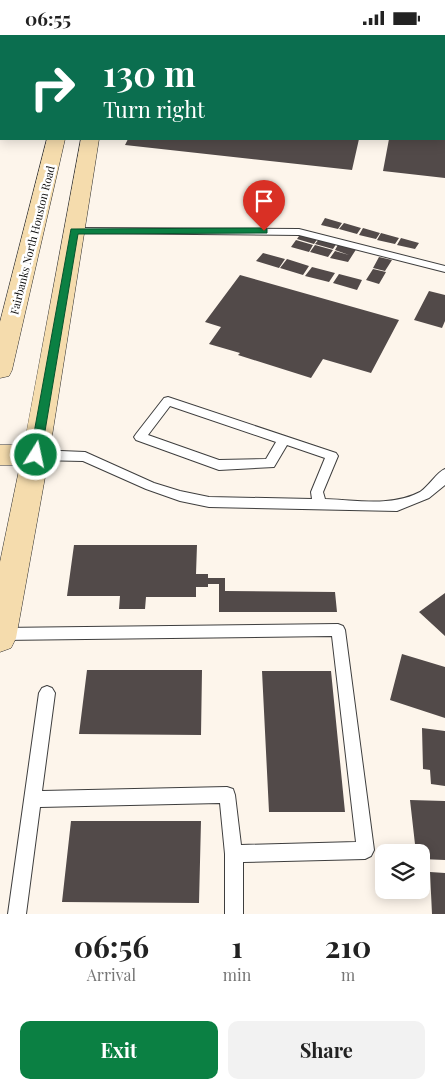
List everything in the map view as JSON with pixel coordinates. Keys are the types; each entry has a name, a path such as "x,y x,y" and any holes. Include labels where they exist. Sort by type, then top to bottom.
{"main road":[{"name":"Fairbanks North Houston Road","path":"0,370 56,140"},
{"path":"0,636 36,455 90,140"},
{"path":"35,231 74,231"},
{"path":"0,455 36,455"}],"lane":[{"path":"74,231 299,232 445,269"},
{"path":"283,441 270,464 219,465 140,437 168,401 332,456 317,492 319,504"},
{"path":"36,455 85,457 150,486 180,496 209,502 397,506 423,497 440,483 445,473"},
{"path":"0,636 338,630 365,851 234,854"},
{"path":"17,914 47,693"},
{"path":"33,799 227,795 234,854 234,914"}],"building":[{"path":"128,140 359,140 352,170 125,145"},
{"path":"389,140 445,140 445,178 383,171"},
{"path":"325,218 342,223 338,229 321,225"},
{"path":"344,223 361,228 357,234 339,229"},
{"path":"363,228 380,233 376,239 359,235"},
{"path":"301,233 318,238 314,244 297,239"},
{"path":"381,233 399,238 395,244 377,240"},
{"path":"320,238 337,243 333,249 315,244"},
{"path":"401,238 419,243 415,249 397,245"},
{"path":"296,240 313,245 309,252 291,247"},
{"path":"339,243 357,248 348,262 330,258 335,251 349,255 335,250"},
{"path":"315,245 333,250 328,257 310,252"},
{"path":"263,253 285,259 279,268 256,261"},
{"path":"379,257 392,260 385,271 373,268"},
{"path":"287,259 309,266 303,275 280,268"},
{"path":"312,267 335,273 329,282 305,276"},
{"path":"373,269 386,272 379,284 366,280"},
{"path":"339,274 362,280 357,290 333,283"},
{"path":"240,275 399,320 371,373 323,359 311,378 209,344 221,327 205,322"},
{"path":"429,291 445,295 445,321 442,328 414,320"},
{"path":"74,545 197,545 196,574 208,574 208,578 225,578 225,591 335,592 337,612 219,612 219,584 208,584 208,587 196,587 196,597 146,597 145,609 119,609 120,596 67,596"},
{"path":"445,593 445,636 419,612"},
{"path":"402,654 445,667 445,718 390,700"},
{"path":"87,670 202,670 201,735 79,734"},
{"path":"262,671 331,671 345,812 269,812"},
{"path":"422,728 445,731 445,786 431,784 430,770 423,769"},
{"path":"410,800 445,801 445,860 430,859 430,844 415,844"},
{"path":"71,821 201,821 199,903 62,902"},
{"path":"430,872 445,873 445,914 432,914"}],"route":[{"path":"36,455 74,231 264,231"}]}
